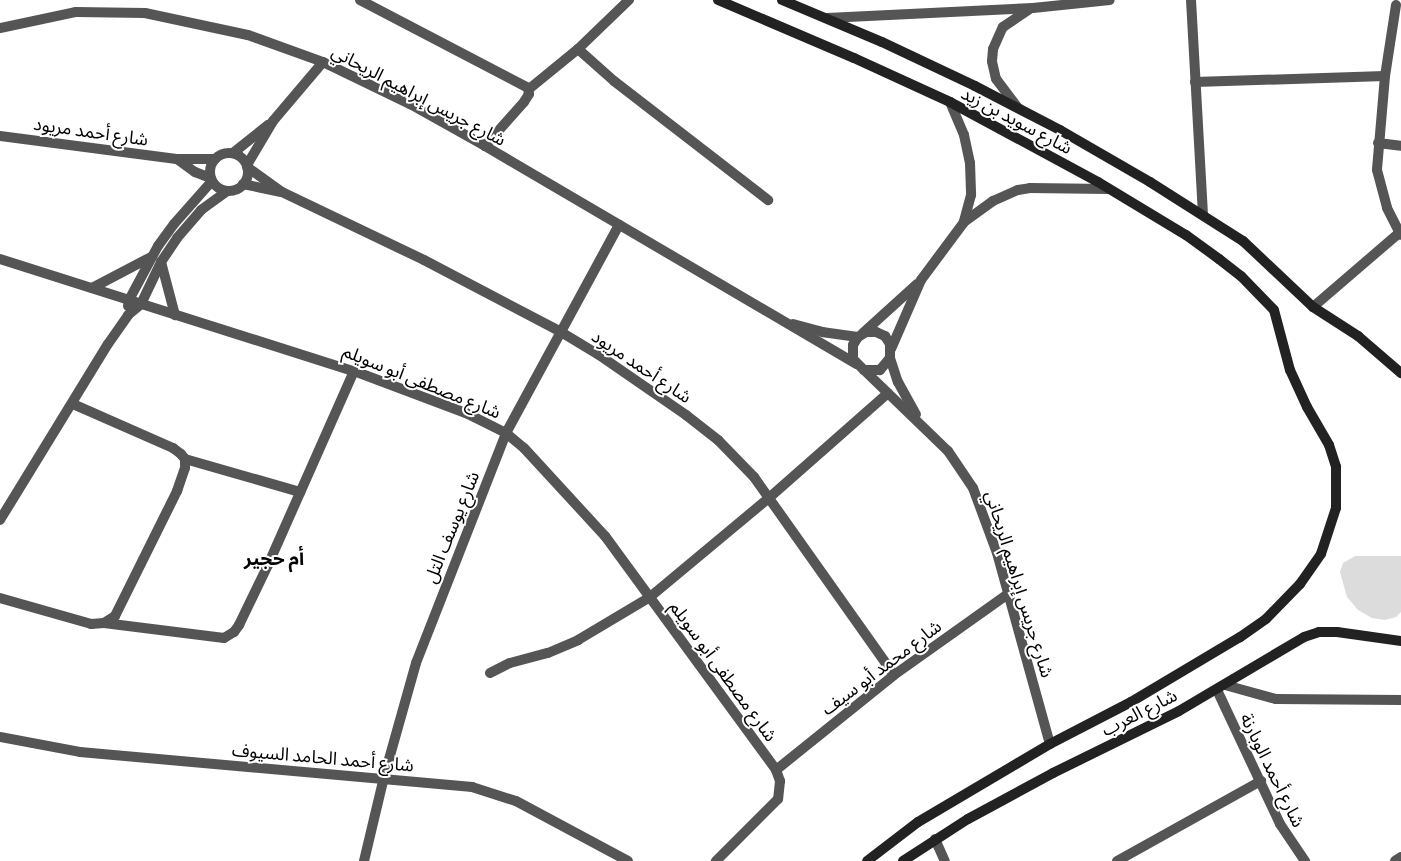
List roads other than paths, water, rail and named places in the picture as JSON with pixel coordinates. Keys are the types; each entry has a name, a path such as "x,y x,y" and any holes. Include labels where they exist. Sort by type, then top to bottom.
{"main road":[{"name":"شارع سويد بن زيد","path":"718,0 854,58 950,102 1108,189 1186,236 1219,259 1241,276 1274,310"},
{"name":"شارع سويد بن زيد","path":"782,0 882,42 1018,108 1120,163 1243,241 1313,307 1358,336 1401,373"},
{"name":"شارع العرب","path":"867,861 918,822 1050,744 1132,702 1253,629 1288,598 1320,554 1336,508 1336,467 1327,440 1307,407 1290,370 1274,310"},
{"name":"شارع العرب","path":"903,861 934,839 1053,773 1151,725 1221,687 1296,640 1311,634 1337,632 1400,641"}],"street":[{"path":"360,0 529,90"},
{"path":"485,146 524,102 529,90 578,49 629,0"},
{"path":"827,18 1033,8 1110,0"},
{"path":"1191,0 1203,214"},
{"path":"1313,307 1400,234 1387,208 1378,170 1378,143 1384,76 1394,4"},
{"path":"1018,108 996,79 992,61 993,49 1003,27 1033,8"},
{"name":"شارع جريس إبراهيم الريحاني","path":"0,28 76,12 145,14 248,35 323,62 410,104 485,146 788,322 815,341 861,367 920,422 956,460 973,488 987,521 1050,744"},
{"path":"578,49 614,81 768,200"},
{"path":"247,166 273,121 323,62"},
{"path":"1195,82 1384,76"},
{"path":"950,102 964,135 970,163 971,195 964,222"},
{"path":"233,153 273,121"},
{"name":"شارع أحمد مريود","path":"0,136 177,159 215,159"},
{"path":"1378,143 1401,146"},
{"path":"233,153 240,156 247,166 248,176 244,184 233,191 227,191 218,188 211,180 210,166 215,159 223,154 233,153"},
{"name":"شارع أحمد مريود","path":"177,159 195,172 211,180"},
{"name":"شارع أحمد مريود","path":"247,166 282,192 424,260 561,332 686,415 739,459 770,497 894,675"},
{"path":"128,315 129,300 151,257 174,224 211,180"},
{"name":"شارع أحمد مريود","path":"244,184 282,192"},
{"path":"921,280 891,353 880,370 861,367 853,359 852,349 860,335 921,280 964,222 993,201 1018,190 1041,187 1108,189"},
{"path":"0,520 128,315 141,304 162,262 177,238 201,210 227,191"},
{"name":"شارع يوسف التل","path":"364,861 384,777 416,663 506,433 620,225"},
{"path":"92,288 151,257"},
{"name":"شارع مصطفى أبو سويلم","path":"0,259 175,315 290,349 354,371 466,413 506,433 540,463 605,536 776,770"},
{"path":"162,262 175,315"},
{"name":"شارع جريس إبراهيم الريحاني","path":"788,322 822,332 860,335"},
{"path":"860,335 871,331 881,334 888,340 891,353"},
{"name":"شارع جريس إبراهيم الريحاني","path":"891,353 898,382 920,422"},
{"path":"0,598 92,624 104,623 224,638 229,635 239,625 354,371"},
{"path":"490,673 510,663 548,653 570,644 650,597 770,497 888,393"},
{"path":"73,404 173,448 185,459 300,492"},
{"path":"104,623 115,616 166,515 184,474 185,459"},
{"name":"شارع محمد أبو سيف","path":"776,770 894,675 1008,594"},
{"path":"1221,687 1276,699 1401,700"},
{"name":"شارع أحمد الوبارنة","path":"1221,687 1280,824 1303,861"},
{"name":"شارع أحمد الحامد السيوف","path":"0,737 89,753 454,783 494,792 549,817 628,861"},
{"path":"716,861 778,799 780,781 776,770"},
{"path":"1117,861 1261,782"},
{"path":"934,839 945,861"},
{"path":"1394,861 1401,857"}],"district":[{"name":"أم حجير","path":"274,558"}]}
